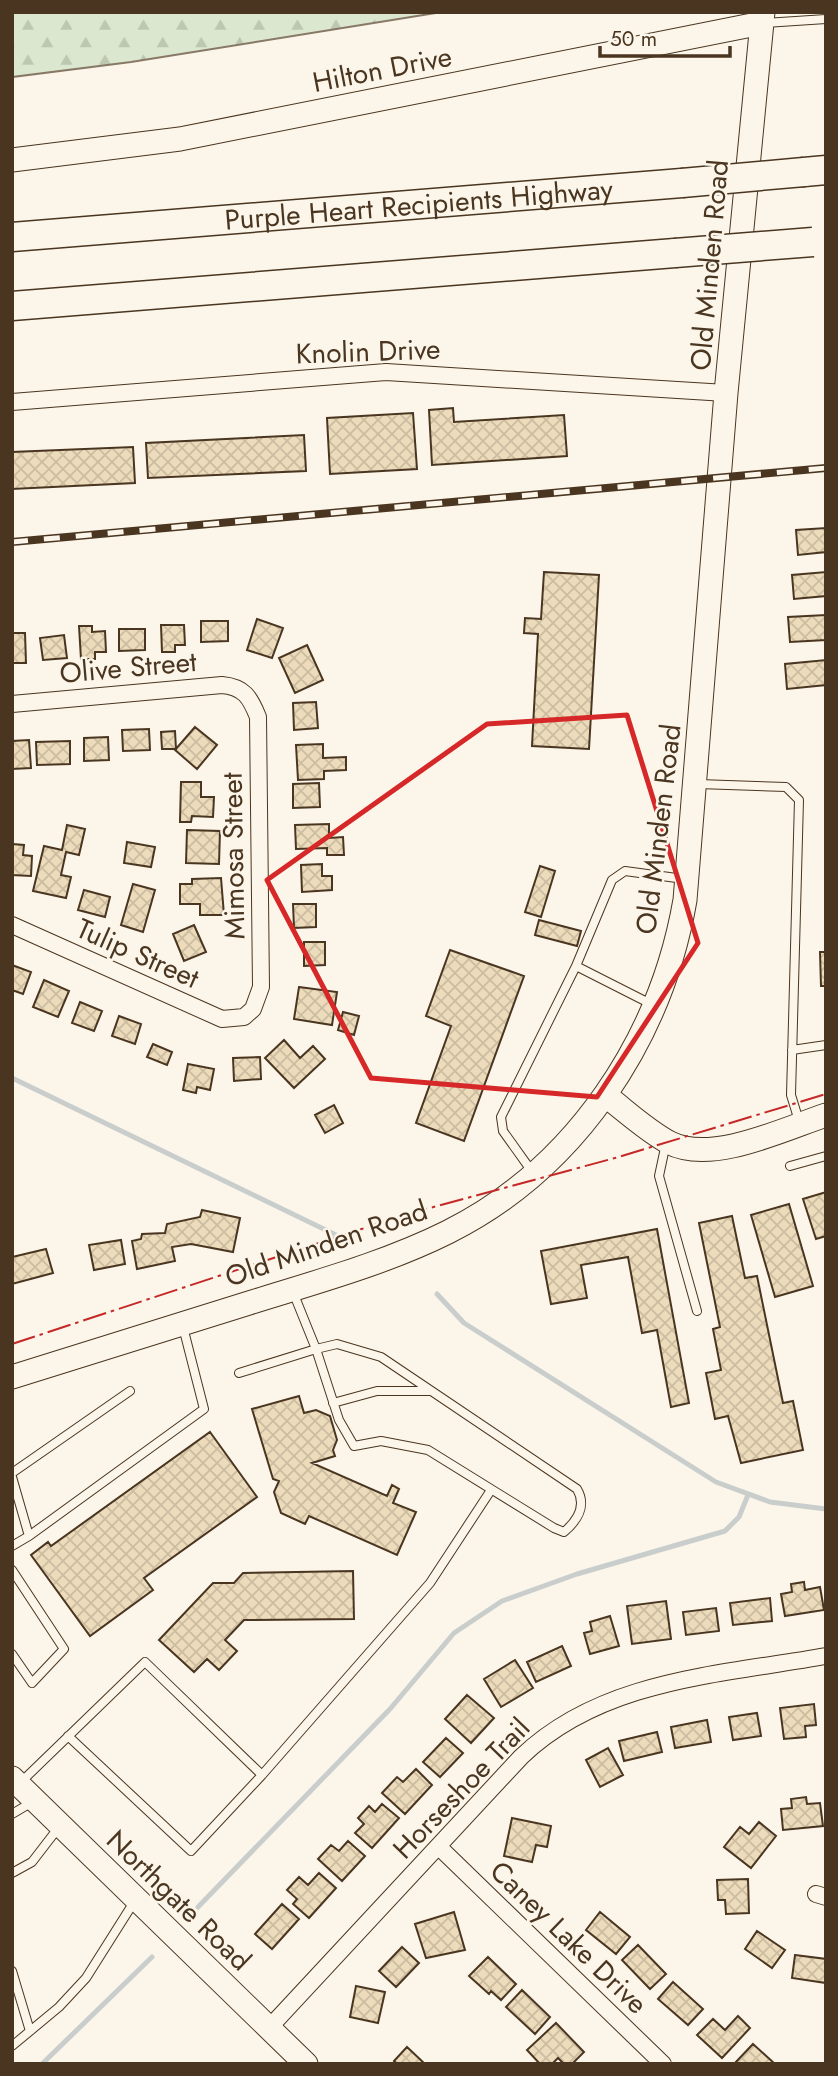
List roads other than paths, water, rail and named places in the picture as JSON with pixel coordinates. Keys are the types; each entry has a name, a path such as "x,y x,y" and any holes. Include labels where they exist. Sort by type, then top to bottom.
{"highway":[{"name":"Purple Heart Recipients Highway","path":"12,237 815,171"},
{"path":"12,306 819,241"}],"main road":[{"name":"Hilton Drive","path":"12,160 180,139 763,15"},
{"name":"Old Minden Road","path":"12,1377 292,1290 403,1252 442,1235 488,1209 568,1141 605,1095 636,1046 654,1005 681,923 687,879 726,393 763,15"},
{"path":"605,1095 666,1140 694,1149 718,1148 826,1115"},
{"name":"Northgate Road","path":"22,1787 306,2064"}],"street":[{"name":"Knolin Drive","path":"12,402 386,372 726,393"},
{"name":"Olive Street","path":"12,704 222,685 234,686 246,692"},
{"name":"Mimosa Street","path":"244,1017 253,1009 261,986 258,717 246,692"},
{"name":"Tulip Street","path":"12,925 222,1019 244,1017"},
{"name":"Horseshoe Trail","path":"269,2028 537,1742 592,1708 653,1687 826,1656"},
{"name":"Caney Lake Drive","path":"439,1847 663,2064"}],"lane":[{"path":"763,15 826,19"},
{"path":"695,783 786,787 799,800 791,1095 799,1124"},
{"path":"533,1173 503,1131 501,1117 576,966 612,880 625,871 687,879"},
{"path":"576,966 654,1005"},
{"path":"792,1050 826,1045"},
{"path":"666,1140 659,1176 697,1311"},
{"path":"790,1166 826,1156"},
{"path":"239,1373 316,1349 337,1343 381,1357 578,1489 582,1497 581,1509 574,1523 564,1532 428,1450 408,1444 381,1441 354,1446 349,1442 316,1349 292,1290"},
{"path":"12,1546 204,1409 183,1324"},
{"path":"29,1536 12,1475 130,1391"},
{"path":"333,1403 377,1391 430,1391"},
{"path":"68,1735 191,1851 262,1775 430,1583 491,1490"},
{"path":"12,1570 64,1649 32,1683 12,1654"},
{"path":"12,1815 22,1787 68,1735 145,1662 262,1775"},
{"path":"12,1873 32,1862 60,1826"},
{"path":"12,2046 59,2007 86,1978 136,1900"},
{"path":"12,1971 30,2032"}],"waterway":[{"path":"12,1078 336,1235"},
{"path":"437,1294 464,1323 716,1482 770,1502 826,1509"},
{"path":"198,1907 390,1709 454,1633 502,1601 577,1574 725,1531 739,1517 748,1495"},
{"path":"42,2064 152,1957"}],"railway":[{"path":"12,542 826,468"}]}
